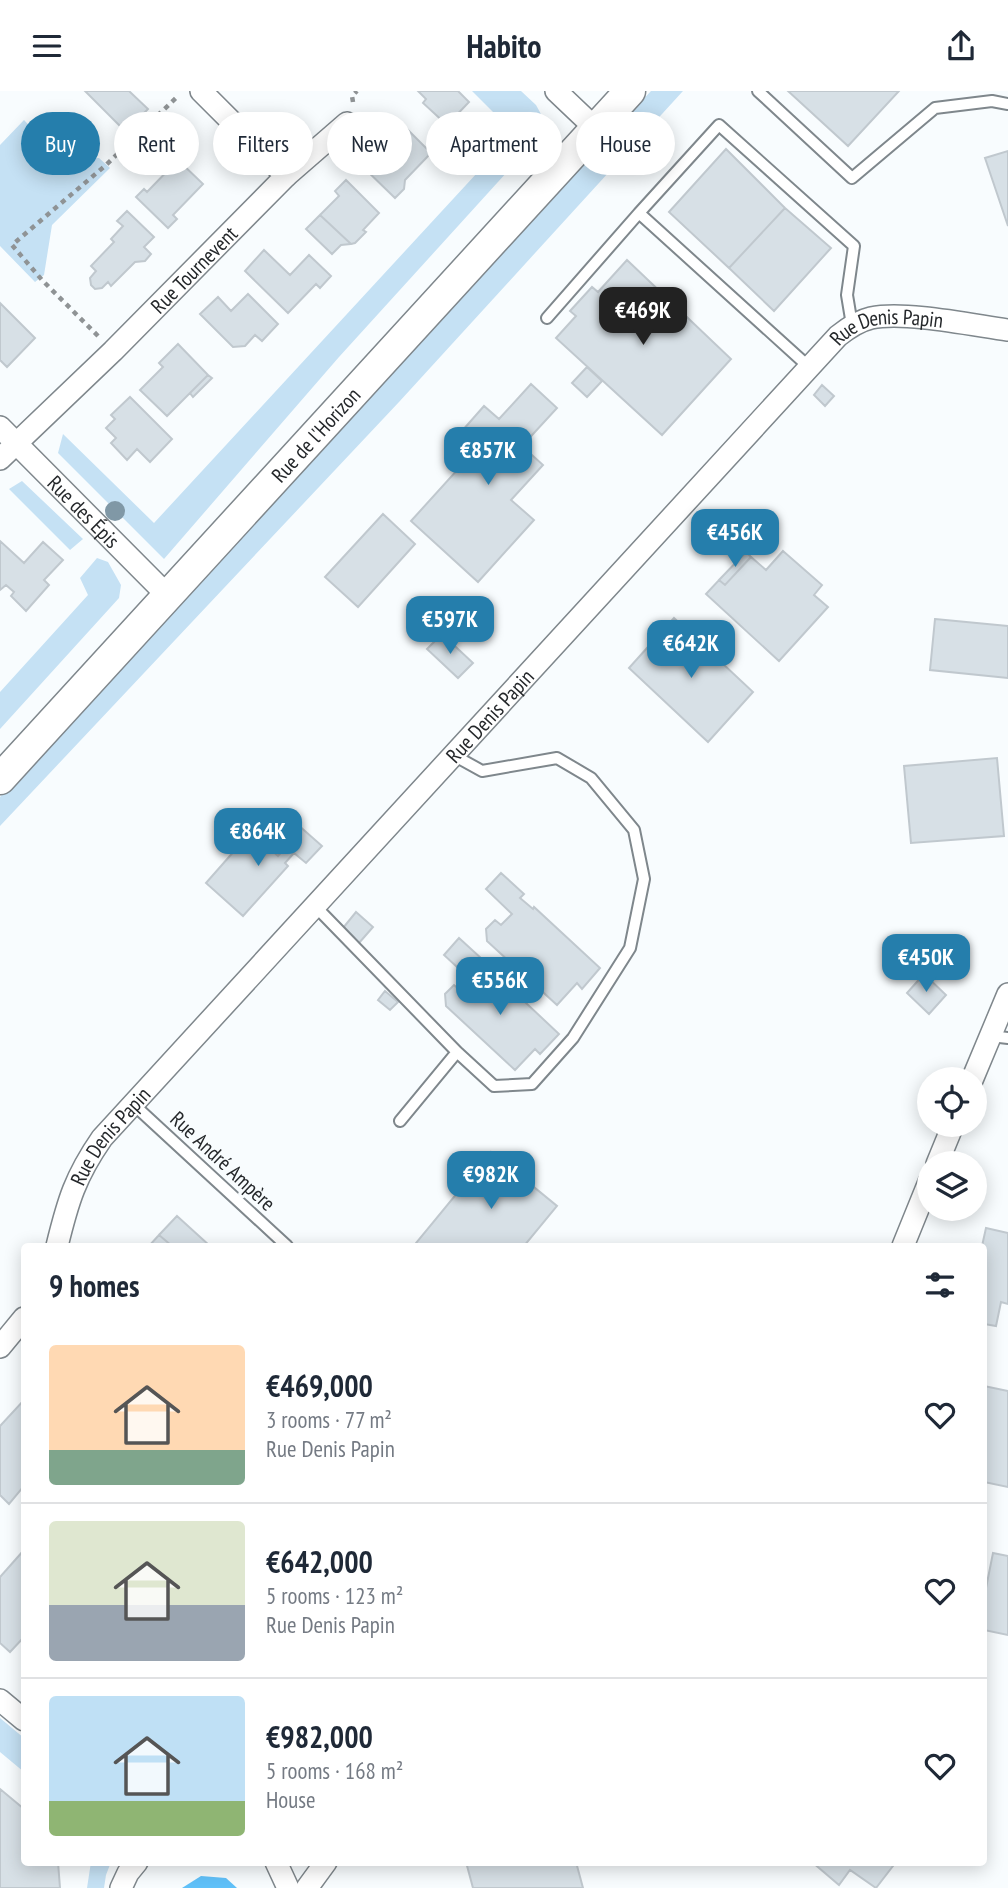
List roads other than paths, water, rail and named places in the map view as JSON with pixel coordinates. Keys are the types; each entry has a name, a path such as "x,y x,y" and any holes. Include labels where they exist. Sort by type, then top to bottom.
{"main road":[{"name":"Rue de l'Horizon","path":"612,112 631,91"},
{"name":"Rue de l'Horizon","path":"0,779 576,151"}],"street":[{"path":"201,91 286,176"},
{"path":"556,91 578,112"},
{"name":"Rue Tournevent","path":"0,459 113,351 286,176 327,140"},
{"name":"Rue Denis Papin","path":"58,1243 73,1187 102,1138 838,336 852,325 871,318 896,316 1008,330"},
{"name":"Rue des Épis","path":"0,427 168,596"},
{"path":"980,1067 1000,1037 1008,994"},
{"path":"904,1243 917,1212"},
{"path":"0,1347 21,1322"},
{"path":"0,1700 21,1718"},
{"path":"278,1866 288,1888"},
{"path":"307,1888 323,1866"}],"lane":[{"path":"758,91 852,178 935,108 992,101 1008,104"},
{"path":"547,318 719,125 854,246 847,295 852,325"},
{"path":"639,213 809,367"},
{"path":"316,907 457,1052 494,1086 532,1084 573,1038 630,948 644,879 634,830 591,778 556,758 482,771 455,756"},
{"path":"400,1121 457,1052"},
{"name":"Rue André Ampère","path":"133,1104 284,1243"}]}
